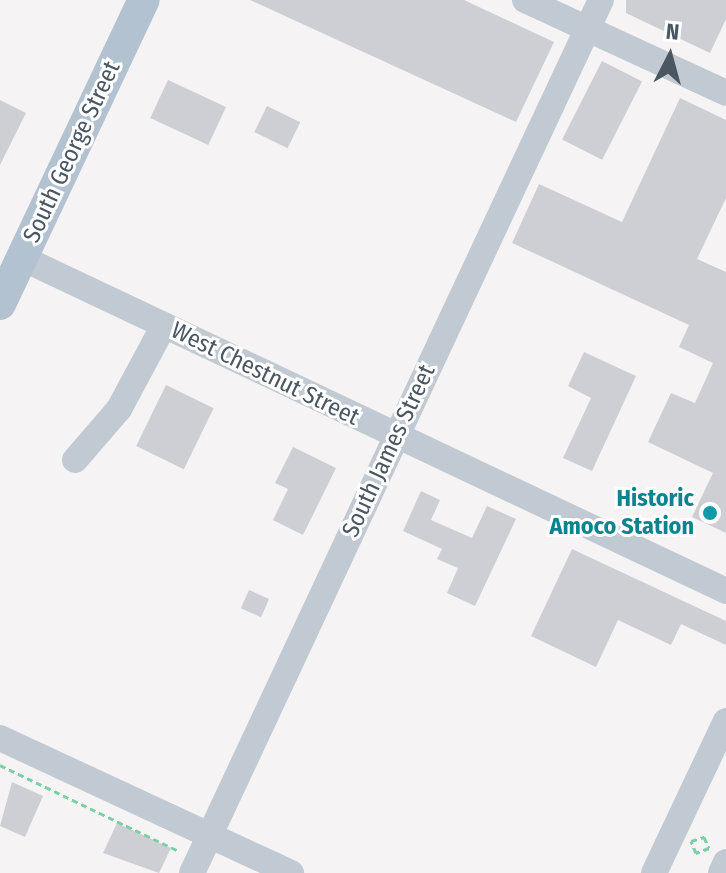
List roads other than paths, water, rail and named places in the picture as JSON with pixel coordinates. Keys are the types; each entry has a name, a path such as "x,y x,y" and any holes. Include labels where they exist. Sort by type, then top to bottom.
{"main road":[{"name":"South George Street","path":"0,304 144,0"}],"street":[{"path":"525,0 726,93"},
{"name":"South James Street","path":"185,862 210,835 601,0"},
{"name":"West Chestnut Street","path":"22,258 726,591"},
{"path":"75,460 119,409 164,325"},
{"path":"654,873 726,721"},
{"path":"0,738 291,873"},
{"path":"721,873 726,862"}],"place":[{"name":"Historic Amoco Station","path":"710,513"}]}
